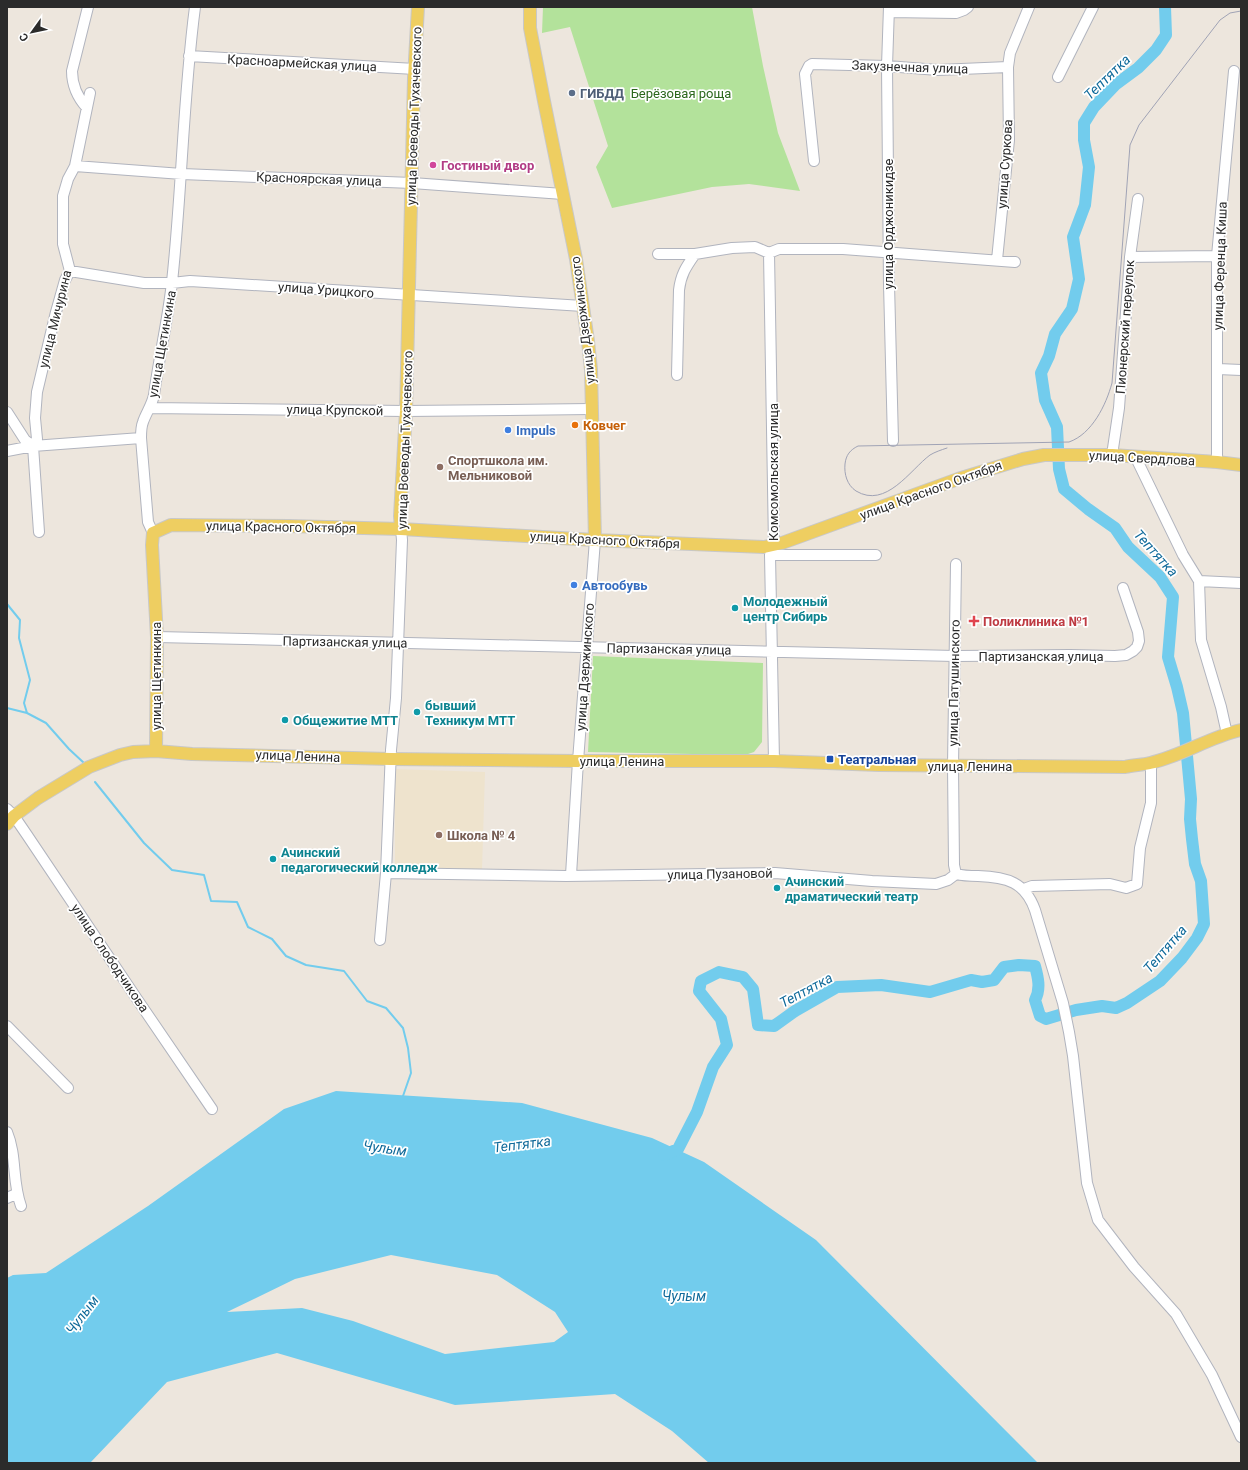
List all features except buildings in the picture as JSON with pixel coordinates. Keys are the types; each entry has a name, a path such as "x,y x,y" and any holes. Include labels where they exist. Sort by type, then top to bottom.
{"main road":[{"name":"улица Воеводы Тухачевского","path":"401,529 400,516 406,411 418,7"},
{"name":"улица Дзержинского","path":"530,7 530,28 576,259 591,370 595,540"},
{"name":"улица Красного Октября","path":"153,534 171,525 289,526 401,529 595,540 757,546 772,550 996,466 1023,459 1044,456"},
{"name":"улица Свердлова","path":"1044,456 1135,456 1241,465"},
{"name":"улица Щетинкина","path":"153,534 152,545 157,637 156,751"},
{"name":"улица Ленина","path":"9,816 89,767 120,755 133,752 156,751 192,754 391,759 774,761 879,765 1125,767 1151,763 1241,730"}],"street":[{"path":"87,108 75,91 72,71 88,7"},
{"name":"улица Щетинкина","path":"153,534 148,522 141,438 143,423 154,395 172,283 182,174 189,56 195,7"},
{"path":"889,10 956,13 968,7"},
{"name":"улица Суркова","path":"997,260 1009,140 1008,67 1010,53 1029,7"},
{"path":"1058,77 1093,7"},
{"name":"улица Орджоникидзе","path":"889,10 887,66 892,441"},
{"name":"Красноармейская улица","path":"189,56 415,69"},
{"name":"Закузнечная улица","path":"814,161 805,74 809,66 812,64 887,66 938,70 1008,67"},
{"name":"улица Ференца Киша","path":"1217,462 1217,256 1225,162 1239,69"},
{"name":"улица Мичурина","path":"39,532 33,446 37,439 35,418 37,392 56,312 65,280 70,271 63,244 63,196 68,179 75,166 90,93"},
{"name":"Красноярская улица","path":"75,166 182,174 412,183 563,194"},
{"name":"Пионерский переулок","path":"1112,455 1119,408 1130,257 1138,199"},
{"path":"658,254 695,254 732,248 754,247 769,253 779,249 843,249 1015,262"},
{"name":"Комсомольская улица","path":"769,253 772,550 771,652 774,761"},
{"path":"677,375 679,284 683,271 695,254"},
{"path":"1130,257 1217,256"},
{"name":"улица Урицкого","path":"70,271 144,283 172,283 190,281 583,306"},
{"path":"1218,369 1241,370"},
{"name":"улица Крупской","path":"150,408 406,411 591,408"},
{"path":"7,412 26,440 33,446"},
{"path":"7,451 33,446 141,438"},
{"path":"1135,456 1183,555 1199,581 1202,640 1227,734"},
{"name":"улица Воеводы Тухачевского","path":"380,940 386,873 391,759 399,643 401,529"},
{"name":"улица Дзержинского","path":"571,876 578,761 595,540"},
{"path":"772,550 876,555"},
{"name":"улица Патушинского","path":"956,564 953,766 954,865 956,874"},
{"path":"1199,581 1241,584"},
{"name":"Партизанская улица","path":"157,637 955,656 1115,656 1133,652 1139,641 1138,632 1123,588"},
{"path":"1024,889 1032,886 1110,884 1126,888 1137,884 1140,848 1151,804 1151,763"},
{"name":"улица Слободчикова","path":"9,816 212,1109"},
{"name":"улица Пузановой","path":"386,873 571,876 775,873 872,881 936,884 948,880 956,874"},
{"path":"956,874 1001,879 1017,885 1024,889 1029,895 1035,910 1063,1003 1073,1056 1087,1183 1098,1220 1134,1267 1176,1314 1212,1375 1241,1437"},
{"path":"7,1026 68,1088"},
{"path":"7,1132 13,1153 12,1196 21,1206"}],"shaded area":[{"name":"Школа № 4","path":"395,769 485,772 482,870 395,866"}],"green space":[{"name":"Берёзовая роща","path":"543,7 752,7 778,133 800,191 749,184 712,187 612,208 596,167 608,146 570,27 542,33"},
{"path":"593,656 763,663 762,742 754,752 745,755 588,752"}],"water":[{"name":"Чулым","path":"336,1091 522,1103 652,1138 704,1162 816,1240 1038,1463 709,1463 672,1431 615,1394 455,1405 277,1353 167,1382 90,1463 7,1463 7,1278 13,1275 46,1273 148,1206 284,1109","holes":["391,1255 497,1275 555,1312 568,1332 554,1342 445,1354 353,1321 302,1308 227,1312 295,1279"]}],"waterway":[{"name":"Тептятка","path":"664,1155 678,1149 697,1112 713,1067 727,1045 721,1019 699,991 701,981 719,972 743,977 753,989 758,1025 774,1026 795,1011 837,987 881,985 930,992 971,980 982,982 994,980 1004,967 1019,965 1035,966 1038,979 1038,992 1035,1000 1040,1016 1046,1019 1076,1010 1102,1006 1116,1008 1127,1003 1160,981 1182,958 1197,938 1204,924 1201,881 1195,864 1190,819 1191,799 1183,713 1168,657 1173,597 1160,577 1128,547 1115,528 1088,509 1064,489 1059,469 1057,427 1045,400 1041,373 1049,356 1055,334 1072,309 1079,279 1073,237 1085,205 1089,167 1084,140 1084,123 1094,107 1115,85 1138,68 1156,50 1166,35 1165,7"},
{"path":"7,604 20,620 19,638 30,680 24,703 27,713"},
{"path":"7,708 27,713 46,723 69,749 84,763"},
{"path":"95,782 144,843 172,870 204,875 211,901 237,902 248,927 272,939 286,956 306,965 344,971 367,1001 386,1008 403,1028 408,1048 411,1073 403,1096"}],"tram line":[{"path":"947,448 930,455 897,485 877,495 867,495 856,491 848,482 845,468 846,458 847,455 858,446 1069,442 1085,432 1097,418 1112,383 1130,145 1139,125 1220,20 1230,13 1241,11"}],"place":[{"name":"ГИБДД","path":"572,93"},
{"name":"Гостиный двор","path":"433,165"},
{"name":"Ковчег","path":"575,425"},
{"name":"Impuls","path":"508,430"},
{"name":"Спортшкола им. Мельниковой","path":"440,467"},
{"name":"Автообувь","path":"574,585"},
{"name":"Молодежный центр Сибирь","path":"735,608"},
{"name":"Поликлиника №1","path":"974,621"},
{"name":"бывший Техникум МТТ","path":"417,712"},
{"name":"Общежитие МТТ","path":"285,720"},
{"name":"Театральная","path":"830,759"},
{"name":"Школа № 4","path":"439,835"},
{"name":"Ачинский педагогический колледж","path":"273,859"},
{"name":"Ачинский драматический театр","path":"777,888"}]}
